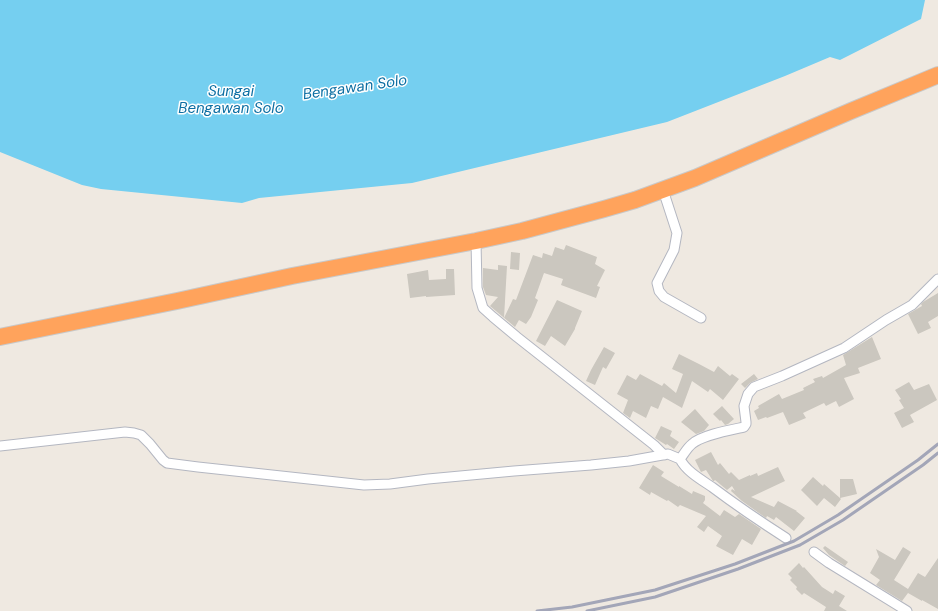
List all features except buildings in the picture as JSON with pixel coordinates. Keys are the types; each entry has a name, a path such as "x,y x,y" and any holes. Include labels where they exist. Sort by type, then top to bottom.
{"highway":[{"path":"0,337 170,303 292,276 476,241 522,231 604,209 635,200 695,178 938,75"}],"street":[{"path":"663,190 677,233 674,250 657,283 659,291 664,297 701,318"},
{"path":"476,241 477,288 483,308 517,337 654,445 664,455"},
{"path":"680,458 696,440 706,436 744,427 746,424 744,406 748,394 754,387 844,348 886,320 912,305 938,279"},
{"path":"0,446 134,432 141,435 163,460 168,463 364,485 390,484 428,479 591,465 664,455 680,458"},
{"path":"680,458 683,465 692,473 743,511 786,538"},
{"path":"814,552 828,563 907,611"}],"water":[{"name":"Sungai Bengawan Solo","path":"0,0 925,0 921,19 840,60 830,57 667,122 412,183 259,198 242,203 101,189 82,185 0,152"}],"railway":[{"path":"537,611 572,607 655,590 735,564 794,541 838,515 918,460 938,444"},
{"path":"587,611 655,597 738,569 800,545 843,520 938,453"}],"water label":[{"name":"Bengawan Solo","path":"355,88"}]}
